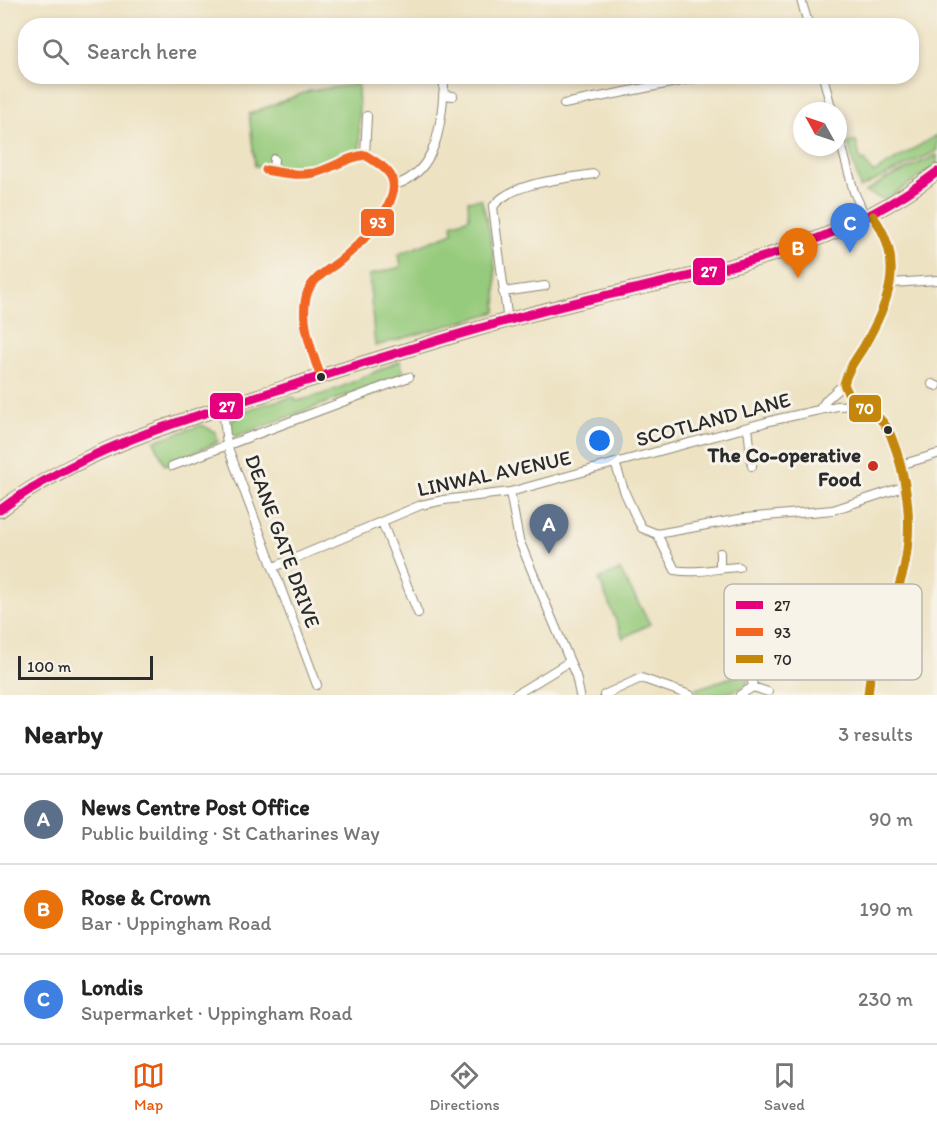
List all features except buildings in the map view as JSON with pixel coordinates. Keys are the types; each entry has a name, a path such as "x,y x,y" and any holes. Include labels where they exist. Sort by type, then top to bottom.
{"highway":[{"path":"0,510 58,472 81,460 140,436 223,408 508,321 770,256 869,217 937,172"}],"street":[{"path":"801,0 807,18"},
{"path":"395,185 415,175 436,145 444,84"},
{"path":"564,104 665,84"},
{"path":"825,84 830,102"},
{"path":"443,95 453,96"},
{"path":"365,155 367,116"},
{"path":"321,377 310,345 305,310 309,289 320,276 342,260 372,230 394,195 393,177 365,155"},
{"path":"274,159 269,171 285,174 313,173 342,160 365,155"},
{"path":"844,156 854,192 869,217 882,229 889,247 892,283 885,305 849,369 844,384 850,399 879,416 888,428 906,486 909,532 905,564 898,584"},
{"path":"508,321 493,207 500,196 522,187 594,174"},
{"path":"892,283 937,280"},
{"path":"503,292 545,286"},
{"path":"172,466 409,377"},
{"name":"SCOTLAND LANE","path":"819,410 827,399 844,384"},
{"name":"SCOTLAND LANE","path":"588,470 748,427 837,406 857,405"},
{"name":"DEANE GATE DRIVE","path":"223,408 227,445 317,685"},
{"path":"748,427 752,466"},
{"path":"900,465 937,454"},
{"name":"SCOTLAND LANE","path":"615,463 625,493 642,528 657,534"},
{"name":"LINWAL AVENUE","path":"274,567 421,505 510,492 588,470"},
{"path":"738,567 689,573 675,570 657,534 745,518 833,510 906,486"},
{"path":"510,492 519,540 569,662 580,695"},
{"path":"382,522 418,613"},
{"path":"720,553 720,568"},
{"path":"515,695 569,662"},
{"path":"604,695 641,678 690,695"},
{"path":"752,680 753,687"},
{"path":"868,695 870,680"},
{"path":"753,687 768,693"},
{"path":"740,695 753,687"}],"green space":[{"path":"358,84 360,150 320,165 298,169 255,166 249,114 309,91"},
{"path":"937,135 937,151 860,188 848,143 856,141 861,162 864,160 873,173"},
{"path":"937,155 937,166 885,200 865,192 884,180"},
{"path":"481,199 493,255 496,312 375,346 369,275 401,267 399,254 453,233 452,224 469,218 468,201"},
{"path":"400,361 404,374 237,436 231,435 230,426 234,419 252,408 294,397 296,401 323,394"},
{"path":"202,425 215,432 218,442 165,465 154,441"},
{"path":"620,570 650,624 623,638 599,579"},
{"path":"724,680 748,680 748,683 743,687 731,692 698,694 696,689"}],"transit line":[{"name":"93","path":"266,170 308,174 365,155 387,171 393,182 387,208 372,230 348,254 318,277 308,291 305,301 305,323 321,377"},
{"name":"27","path":"0,510 67,468 177,422 480,328 556,307 774,254 858,221 898,199 937,172"},
{"name":"70","path":"873,216 883,233 889,250 890,282 880,315 849,370 844,384 855,401 874,414 886,426 897,451 905,483 908,515 907,547 899,584"},
{"name":"70","path":"868,695 870,680"}],"place":[{"name":"Londis","path":"850,253"},
{"name":"Rose & Crown","path":"798,278"},
{"name":"The Co-operative Food","path":"873,466"},
{"name":"News Centre Post Office","path":"549,554"}]}
